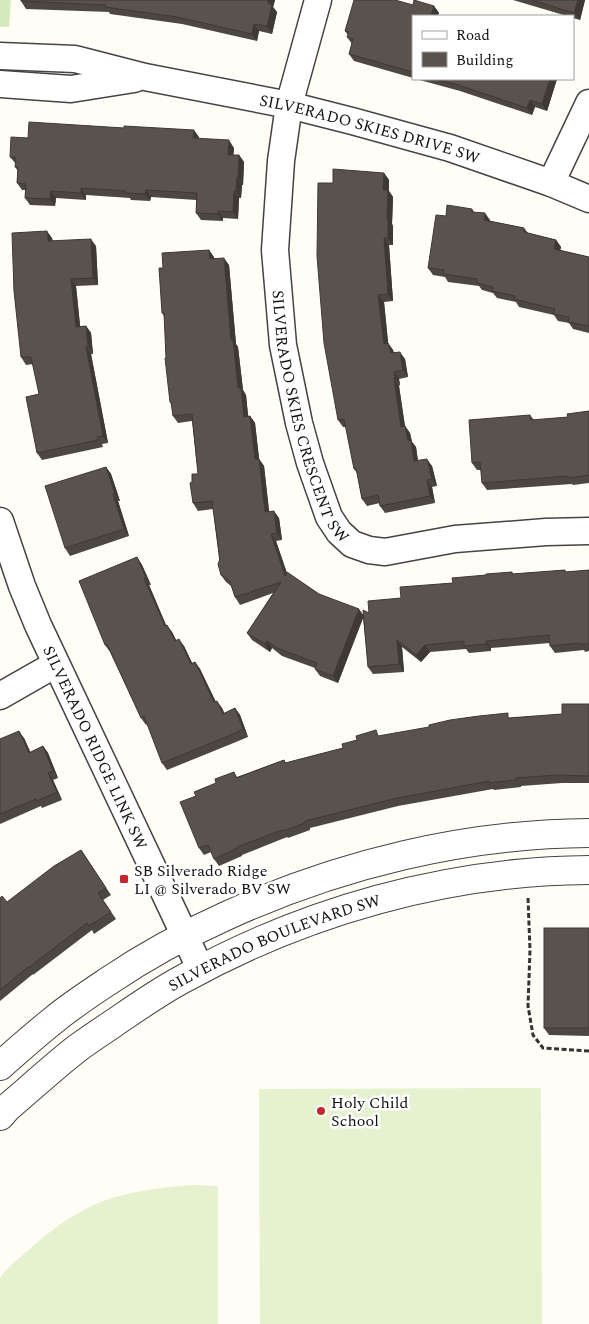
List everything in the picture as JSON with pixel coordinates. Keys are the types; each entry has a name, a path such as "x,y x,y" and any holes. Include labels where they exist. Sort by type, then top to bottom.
{"street":[{"name":"SILVERADO SKIES CRESCENT SW","path":"318,0 289,105 281,161 275,250 282,345 299,423 310,463 329,517 339,532 352,544 369,550 385,552 455,539 546,532 589,531"},
{"name":"SILVERADO SKIES DRIVE SW","path":"0,56 75,60 145,77 289,105 450,148 551,183 589,199"},
{"name":"SILVERADO SKIES DRIVE SW","path":"0,84 71,89 145,77"},
{"path":"551,183 589,103"},
{"name":"SILVERADO RIDGE LINK SW","path":"0,521 22,586 38,625 200,970"},
{"path":"0,696 56,664"},
{"path":"0,1066 56,1018 104,984 185,936 264,899 311,881 377,862 451,845 530,835 589,833"},
{"name":"SILVERADO BOULEVARD SW","path":"0,1116 79,1047 147,1000 200,970 275,935 335,912 384,898 447,884 502,875 589,870"}],"path":[{"path":"528,898 530,950 528,1006 533,1035 543,1048 589,1051"}],"green space":[{"path":"0,0 11,0 9,27 0,27"},
{"path":"541,1088 542,1324 260,1324 259,1089"},
{"path":"192,1185 218,1186 218,1324 0,1324 0,1278 7,1269 53,1229 86,1209 110,1199 149,1190"}],"building":[{"path":"21,0 268,0 268,3 272,5 267,26 254,24 252,34 177,17 105,7 106,5"},
{"path":"354,0 395,0 413,5 414,0 434,6 431,15 412,15 412,72 349,54 353,39 347,37 349,32 345,31"},
{"path":"532,0 578,0 574,13"},
{"path":"439,80 550,80 542,104 530,100 527,108"},
{"path":"29,122 194,130 193,138 229,140 228,155 239,155 233,212 218,211 218,214 196,213 197,193 146,190 145,194 81,188 81,193 51,191 50,199 25,198 26,184 17,183 18,167 15,167 16,158 10,157 11,137 28,138"},
{"path":"333,169 384,173 383,190 388,190 388,238 384,238 388,294 378,295 384,344 388,343 391,353 400,352 403,370 394,372 394,378 401,427 405,426 408,441 411,440 414,461 427,459 432,479 427,480 430,496 380,506 378,495 362,499 344,419 338,420 324,343 317,256 318,183 333,183"},
{"path":"447,205 472,209 472,212 485,213 484,220 524,228 524,232 556,240 554,249 589,257 589,326 568,322 569,317 553,314 555,309 514,299 515,296 492,291 493,287 477,283 477,279 443,274 444,270 428,268 436,215 446,216"},
{"path":"47,231 48,241 91,239 93,278 71,279 76,327 86,326 88,347 86,347 103,436 97,437 98,440 37,453 26,397 39,394 31,357 21,357 14,291 12,233"},
{"path":"209,250 210,259 224,258 231,340 233,340 238,388 241,388 244,417 250,416 255,459 259,459 265,512 274,511 277,533 271,534 285,576 287,572 319,594 359,609 333,676 315,669 317,663 277,648 267,641 265,644 247,633 281,582 235,597 230,581 221,575 218,564 220,559 212,501 193,503 190,483 192,482 192,474 198,474 192,414 173,416 165,358 164,313 162,313 159,268 163,268 162,253"},
{"path":"589,411 589,475 482,483 480,462 472,463 469,420 530,415 531,420 568,417 567,414"},
{"path":"106,467 124,529 65,548 45,486"},
{"path":"137,557 165,626 167,625 175,641 179,639 191,664 195,662 214,702 217,701 223,714 235,708 243,729 162,763 144,716 141,718 107,644 105,645 79,581"},
{"path":"565,570 565,572 589,570 589,644 550,646 549,635 486,641 486,644 464,646 464,641 425,645 416,655 397,640 399,664 368,667 363,610 369,613 368,601 401,598 400,587 453,583 452,578 512,572 512,574"},
{"path":"562,704 589,704 589,776 557,775 516,778 516,780 489,783 489,781 393,799 305,821 305,823 237,847 214,859 208,845 199,848 180,802 196,796 194,792 216,783 215,779 234,772 236,778 284,760 285,763 343,748 342,744 357,740 356,736 376,730 378,736 429,727 429,725 450,720 479,716 508,713 508,718 562,714"},
{"path":"19,731 29,753 43,746 53,771 48,773 57,792 0,814 0,739"},
{"path":"81,850 106,888 98,893 111,912 89,926 87,923 0,990 0,898 2,896 7,902 54,866"},
{"path":"544,928 589,928 589,1028 544,1028"}],"place":[{"name":"SB Silverado Ridge LI @ Silverado BV SW","path":"124,879"},
{"name":"Holy Child School","path":"321,1111"}]}
